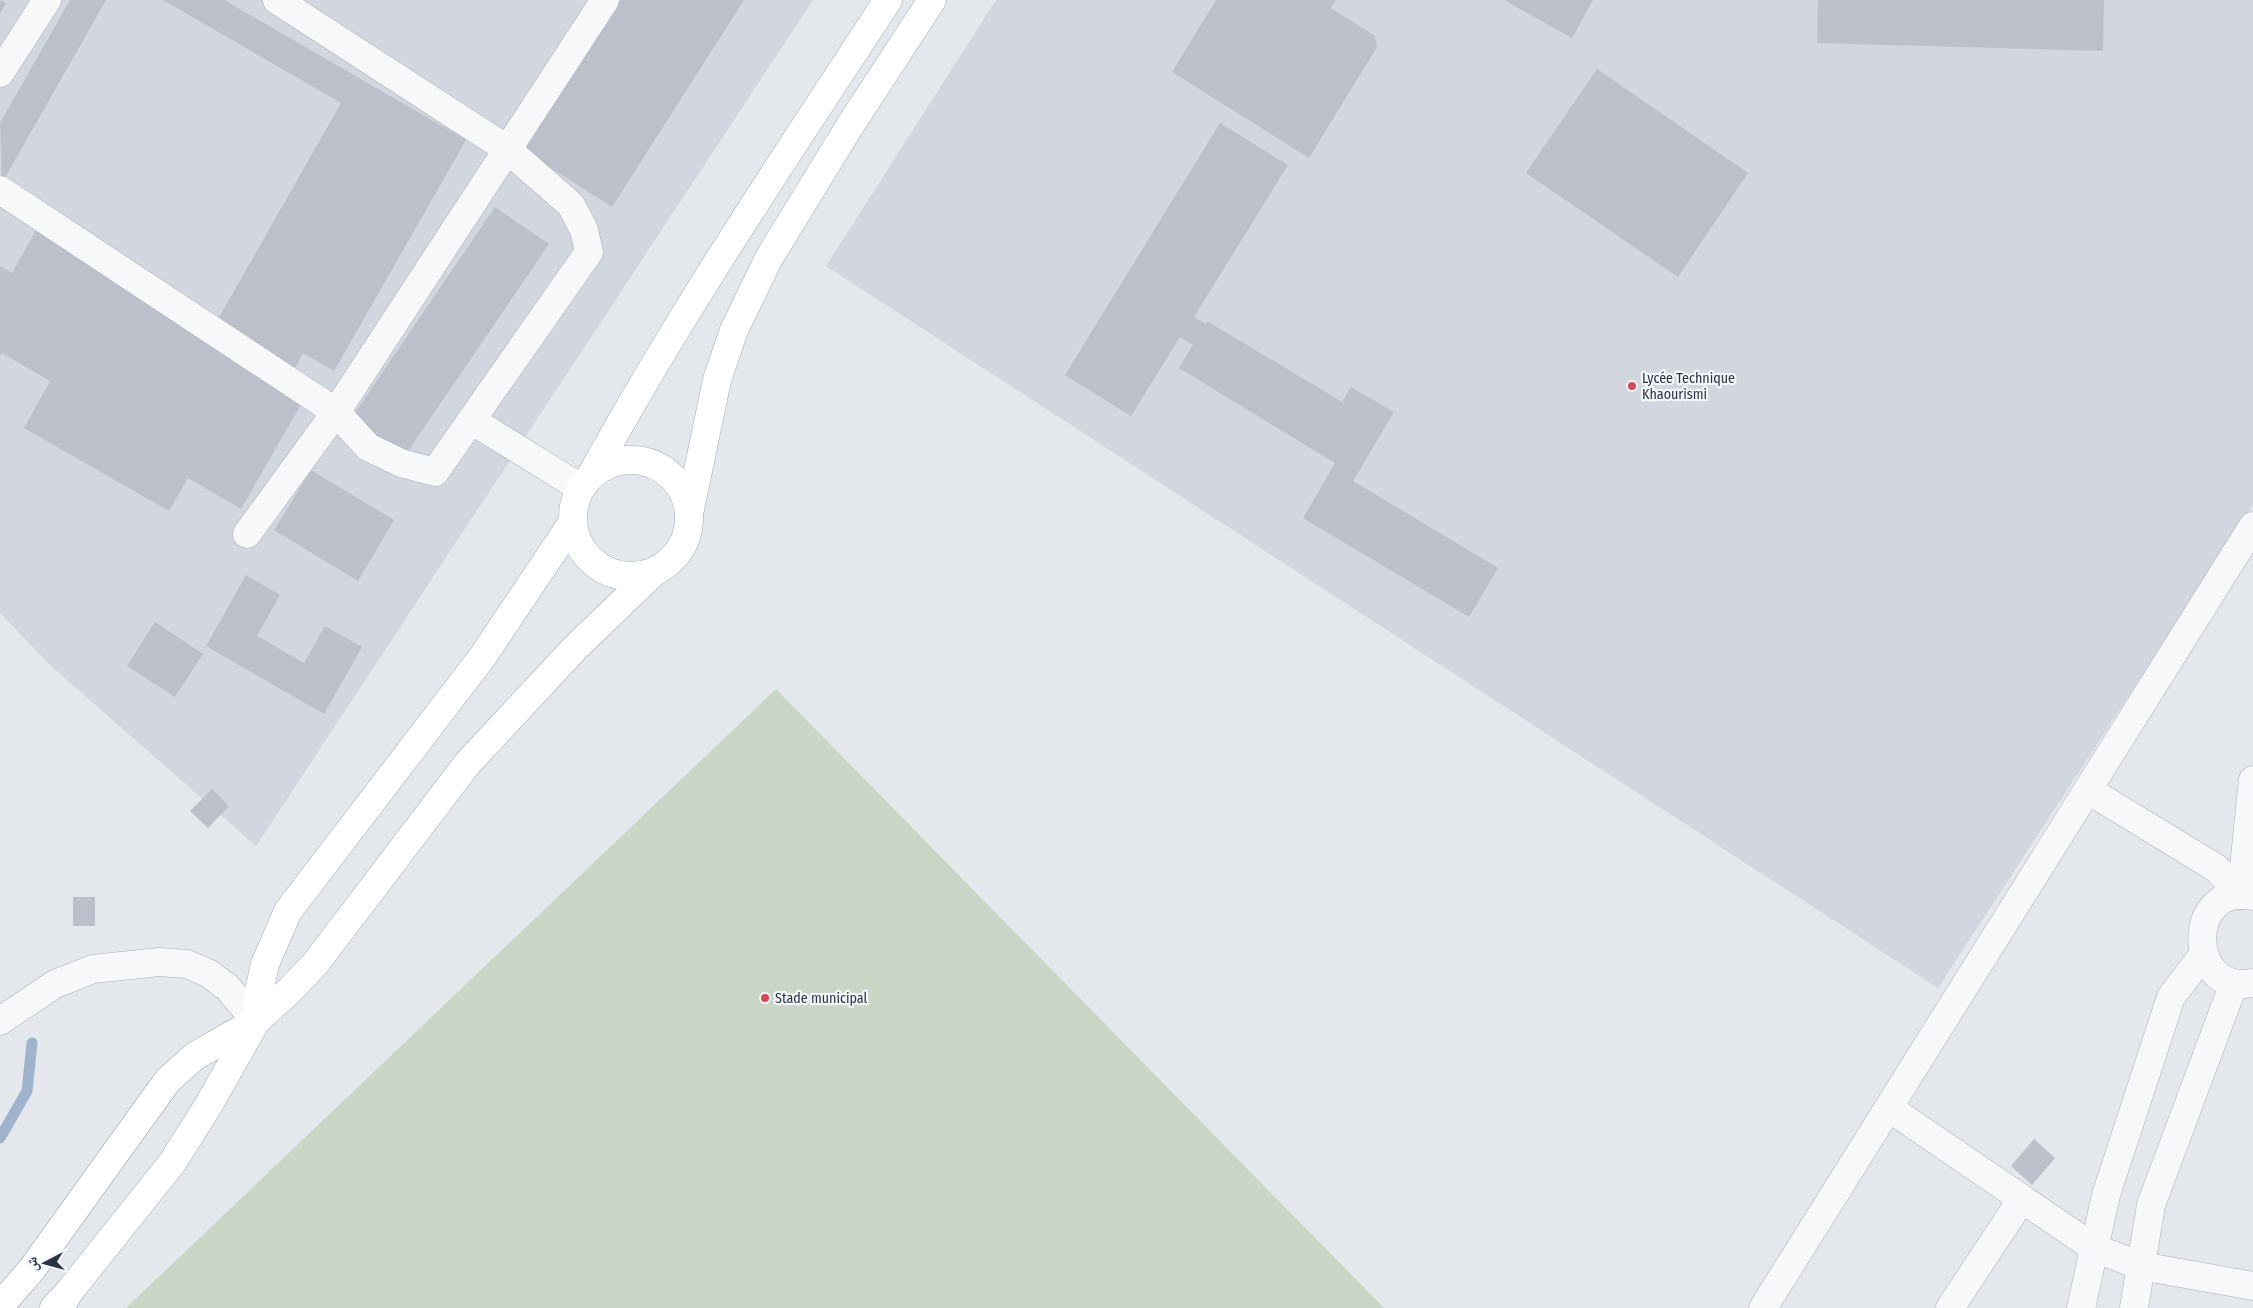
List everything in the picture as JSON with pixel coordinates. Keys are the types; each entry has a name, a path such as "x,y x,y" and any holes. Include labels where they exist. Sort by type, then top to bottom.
{"main road":[{"path":"653,573 635,577 617,576 600,568 586,557 577,541 572,523 574,504 641,387 716,264 888,0"},
{"path":"0,1306 32,1269 168,1080 195,1056 256,1020 287,993 315,964 467,764 575,648 653,573 669,563 680,549 687,532 689,514 717,380 734,330 770,258 851,124 932,0"},
{"path":"586,481 608,464 626,460 644,461 661,468 675,480 685,496 689,514"},
{"path":"61,1303 172,1163 208,1106 256,1020 265,964 288,911 483,656 572,523"}],"street":[{"path":"0,72 47,0"},
{"path":"0,190 336,412 368,448 401,463 435,472 589,252 584,230 570,205 507,149 277,0"},
{"path":"247,534 336,412 605,0"},
{"path":"472,420 586,481"},
{"path":"1763,1308 2253,526"},
{"path":"2247,896 2253,780"},
{"path":"2088,790 2216,868 2247,896"},
{"path":"2134,1308 2151,1205 2244,982 2221,977 2211,968 2204,955 2200,941 2202,928 2208,914 2217,904 2231,897 2247,896"},
{"path":"2081,1308 2106,1195 2171,997 2204,955"},
{"path":"0,1021 55,984 93,969 160,962 187,964 208,973 227,987 256,1020"},
{"path":"1888,1108 2094,1248 2141,1266 2253,1286"},
{"path":"1950,1308 2022,1199"}],"shaded area":[{"path":"0,0 813,0 256,846 51,666 0,613"},
{"name":"Lycée Technique Khaourismi","path":"996,0 2253,0 2253,505 1938,988 826,266"}],"green space":[{"name":"Stade municipal","path":"776,689 1384,1308 126,1308"}],"building":[{"path":"0,0 6,3 0,13"},
{"path":"70,0 106,0 2,183 0,123"},
{"path":"163,0 224,0 466,140 334,371 303,353 287,383 307,394 241,509 188,478 169,511 24,428 50,381 2,353 0,356 0,266 12,273 38,227 213,328 341,103"},
{"path":"620,0 744,0 612,207 523,150"},
{"path":"1216,0 1336,0 1331,8 1375,36 1377,47 1309,158 1172,72"},
{"path":"1504,0 1593,0 1572,38"},
{"path":"1818,0 2104,0 2103,51 1817,43"},
{"path":"1597,69 1748,173 1678,277 1526,173"},
{"path":"1220,123 1288,165 1194,317 1206,324 1207,321 1342,402 1351,387 1394,412 1353,481 1498,568 1469,617 1303,518 1335,463 1179,368 1193,345 1180,337 1131,416 1065,375"},
{"path":"495,207 549,244 402,460 348,423"},
{"path":"311,470 394,520 358,581 274,530"},
{"path":"246,575 280,595 257,636 304,663 325,626 362,647 324,714 206,646"},
{"path":"155,622 203,654 175,697 127,666"},
{"path":"212,789 229,806 208,828 190,811"},
{"path":"73,897 95,897 95,926 73,926"},
{"path":"2034,1139 2055,1158 2032,1185 2011,1166"}],"waterway":[{"path":"0,1138 27,1091 32,1043"}],"place":[{"name":"Lycée Technique Khaourismi","path":"1632,386"},
{"name":"Stade municipal","path":"765,998"}]}
